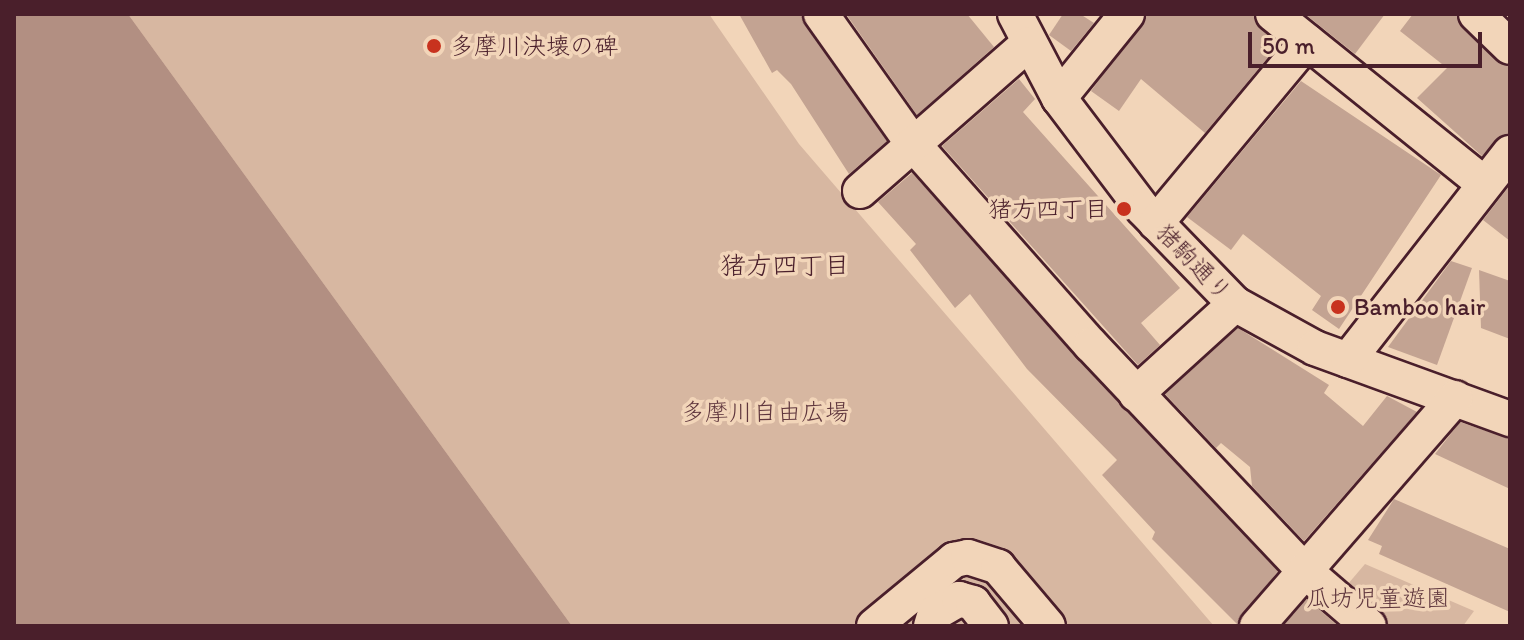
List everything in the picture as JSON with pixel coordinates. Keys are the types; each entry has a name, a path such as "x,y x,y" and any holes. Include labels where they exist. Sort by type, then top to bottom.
{"street":[{"path":"821,14 913,144 1136,394 1305,571 1369,626"},
{"path":"1059,98 1127,14"},
{"path":"1273,14 1482,182"},
{"path":"1476,14 1510,47"},
{"path":"860,191 913,144 1021,30"},
{"name":"猪駒通り","path":"1021,30 1059,98 1156,223 1235,304 1348,360 1510,419"},
{"path":"1156,223 1307,42"},
{"path":"1348,360 1482,182 1510,153"},
{"path":"1136,394 1235,304"},
{"path":"1257,626 1455,398"},
{"path":"883,623 954,560 968,557 998,567 1027,619"},
{"path":"931,626 935,613 959,599 973,603 991,626"}],"green space":[{"name":"多摩川自由広場","path":"128,14 709,14 799,144 1214,626 572,626"},
{"name":"瓜坊児童遊園","path":"1365,564 1474,611 1463,626 1369,626 1336,598"}],"shaded area":[{"path":"14,14 128,14 572,626 14,626"}],"building":[{"path":"739,14 801,14 887,141 849,174 791,84 777,70 772,73"},
{"path":"846,14 967,14 994,47 917,115"},
{"path":"1063,14 1080,14 1094,23 1071,51 1049,35"},
{"path":"1147,14 1253,14 1279,44 1205,133 1141,79 1119,111 1091,91"},
{"path":"1305,14 1385,14 1355,54"},
{"path":"1413,14 1457,14 1462,28 1510,66 1510,133 1482,156 1417,98 1447,68 1400,31"},
{"path":"1019,79 1035,99 1023,112 1180,288 1141,323 1160,345 1138,365 942,146"},
{"path":"1301,81 1441,175 1339,329 1312,310 1321,296 1243,234 1231,250 1187,217"},
{"path":"912,173 1278,571 1237,624 1152,539 1155,532 1102,475 1117,460 1027,369 970,294 955,308 910,250 916,244 878,202"},
{"path":"1510,185 1510,241 1483,220"},
{"path":"1451,261 1472,268 1437,365 1388,347"},
{"path":"1479,270 1510,281 1510,339 1481,328"},
{"path":"1238,328 1329,385 1324,393 1363,426 1387,396 1417,412 1304,541 1252,486 1250,467 1221,443 1216,448 1165,394"},
{"path":"1460,422 1510,439 1510,489 1435,454"},
{"path":"1394,499 1510,549 1510,612 1379,554 1382,546 1368,540"},
{"path":"1307,599 1338,626 1283,626"}],"place":[{"name":"多摩川決壊の碑","path":"434,46"},
{"name":"猪方四丁目","path":"1124,209"},
{"name":"Bamboo hair","path":"1338,307"}],"district":[{"name":"猪方四丁目","path":"785,266"}]}
